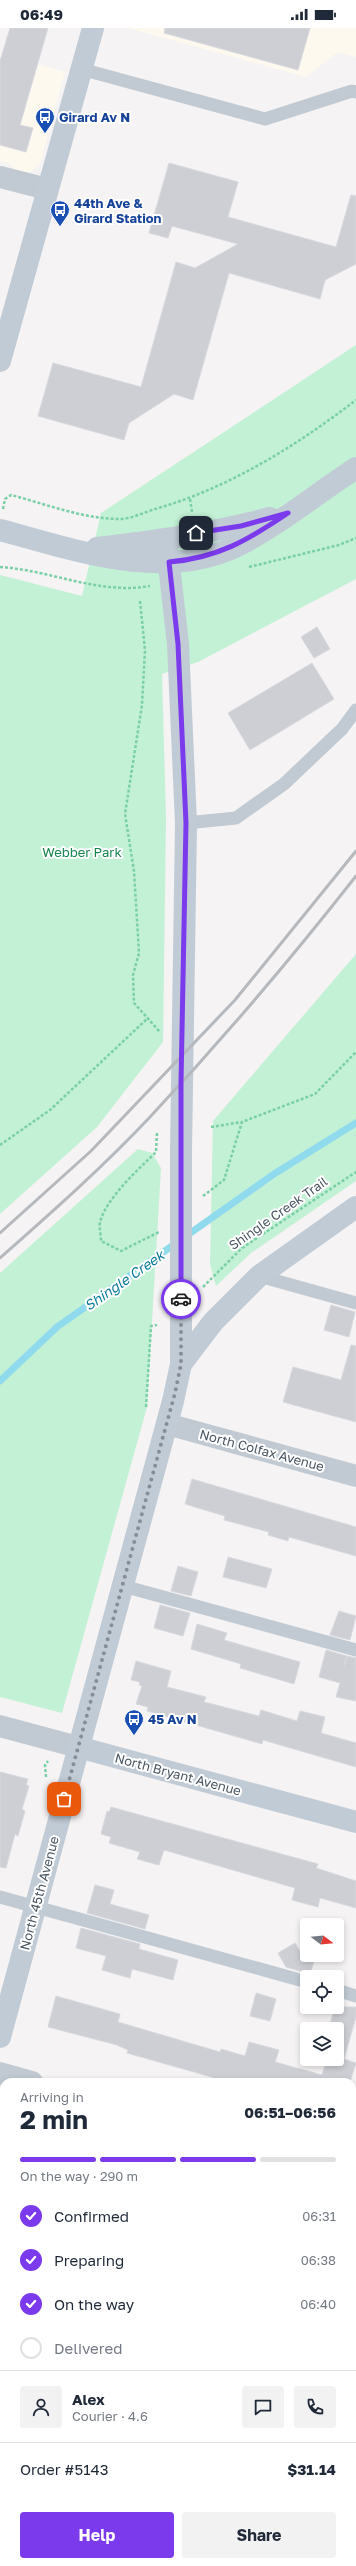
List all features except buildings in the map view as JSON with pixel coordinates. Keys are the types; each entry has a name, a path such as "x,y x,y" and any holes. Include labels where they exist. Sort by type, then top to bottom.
{"street":[{"path":"0,361 93,28"},
{"path":"0,177 47,189"},
{"path":"0,530 78,550 138,562 190,561 236,546 356,468"},
{"path":"78,550 166,539 241,526 288,513"},
{"name":"North 45th Avenue","path":"0,2037 167,1424 181,1364 181,1152 186,823 178,644 166,539"},
{"path":"181,1364 213,1322 259,1276 356,1207"},
{"name":"North Colfax Avenue","path":"167,1424 356,1476"},
{"name":"North Bryant Avenue","path":"0,1726 356,1822"},
{"path":"0,2073 18,2078"}],"lane":[{"path":"81,69 265,119 352,91 356,92"},
{"path":"186,823 236,818 284,784 342,729 356,710"},
{"path":"259,1276 356,1303"},
{"path":"122,1586 356,1650"},
{"path":"0,1897 300,1980"},
{"path":"344,1992 356,1996"}],"path":[{"path":"5,499 11,495 88,516 122,519 190,500 262,463 324,425 356,400"},
{"path":"243,568 339,545 356,538"},
{"path":"0,567 15,568 96,586 139,588 151,586"},
{"path":"0,1145 50,1110 148,1018 134,1003 133,975 139,953 134,870 125,814 142,705 145,650 140,601"},
{"path":"211,1127 242,1122"},
{"name":"Shingle Creek Trail","path":"181,1307 242,1248 356,1172"},
{"path":"145,1413 151,1326 157,1325"}],"shaded area":[{"path":"128,28 356,28 356,57 338,52 306,77"},
{"path":"0,53 65,72 40,164 31,172 19,173 9,163 0,161"}],"green space":[{"name":"Webber Park","path":"356,345 356,579 198,662 162,674 166,818 163,1042 97,1127 0,1214 0,575 82,596 101,513"},
{"path":"356,954 356,1181 251,1253 216,1286 210,1264 213,1121"},
{"path":"138,1149 152,1153 161,1168 147,1407 62,1713 0,1697 0,1273"}],"waterway":[{"name":"Shingle Creek","path":"0,1381 57,1327 274,1174 356,1123"}],"railway":[{"path":"0,1233 91,1151 235,1000 356,851"},
{"path":"0,1258 95,1172 150,1117 256,999 356,876"}],"way so far":[{"path":"64,1799 175,1393 181,1364 181,1299"}],"place":[{"name":"Girard Av N","path":"45,134"},
{"name":"44th Ave & Girard Station","path":"60,227"},
{"name":"45 Av N","path":"134,1736"}],"route":[{"path":"181,1299 181,1083 186,823 179,699 178,644 169,562 190,561 236,546 288,513 241,526 196,533"}]}
